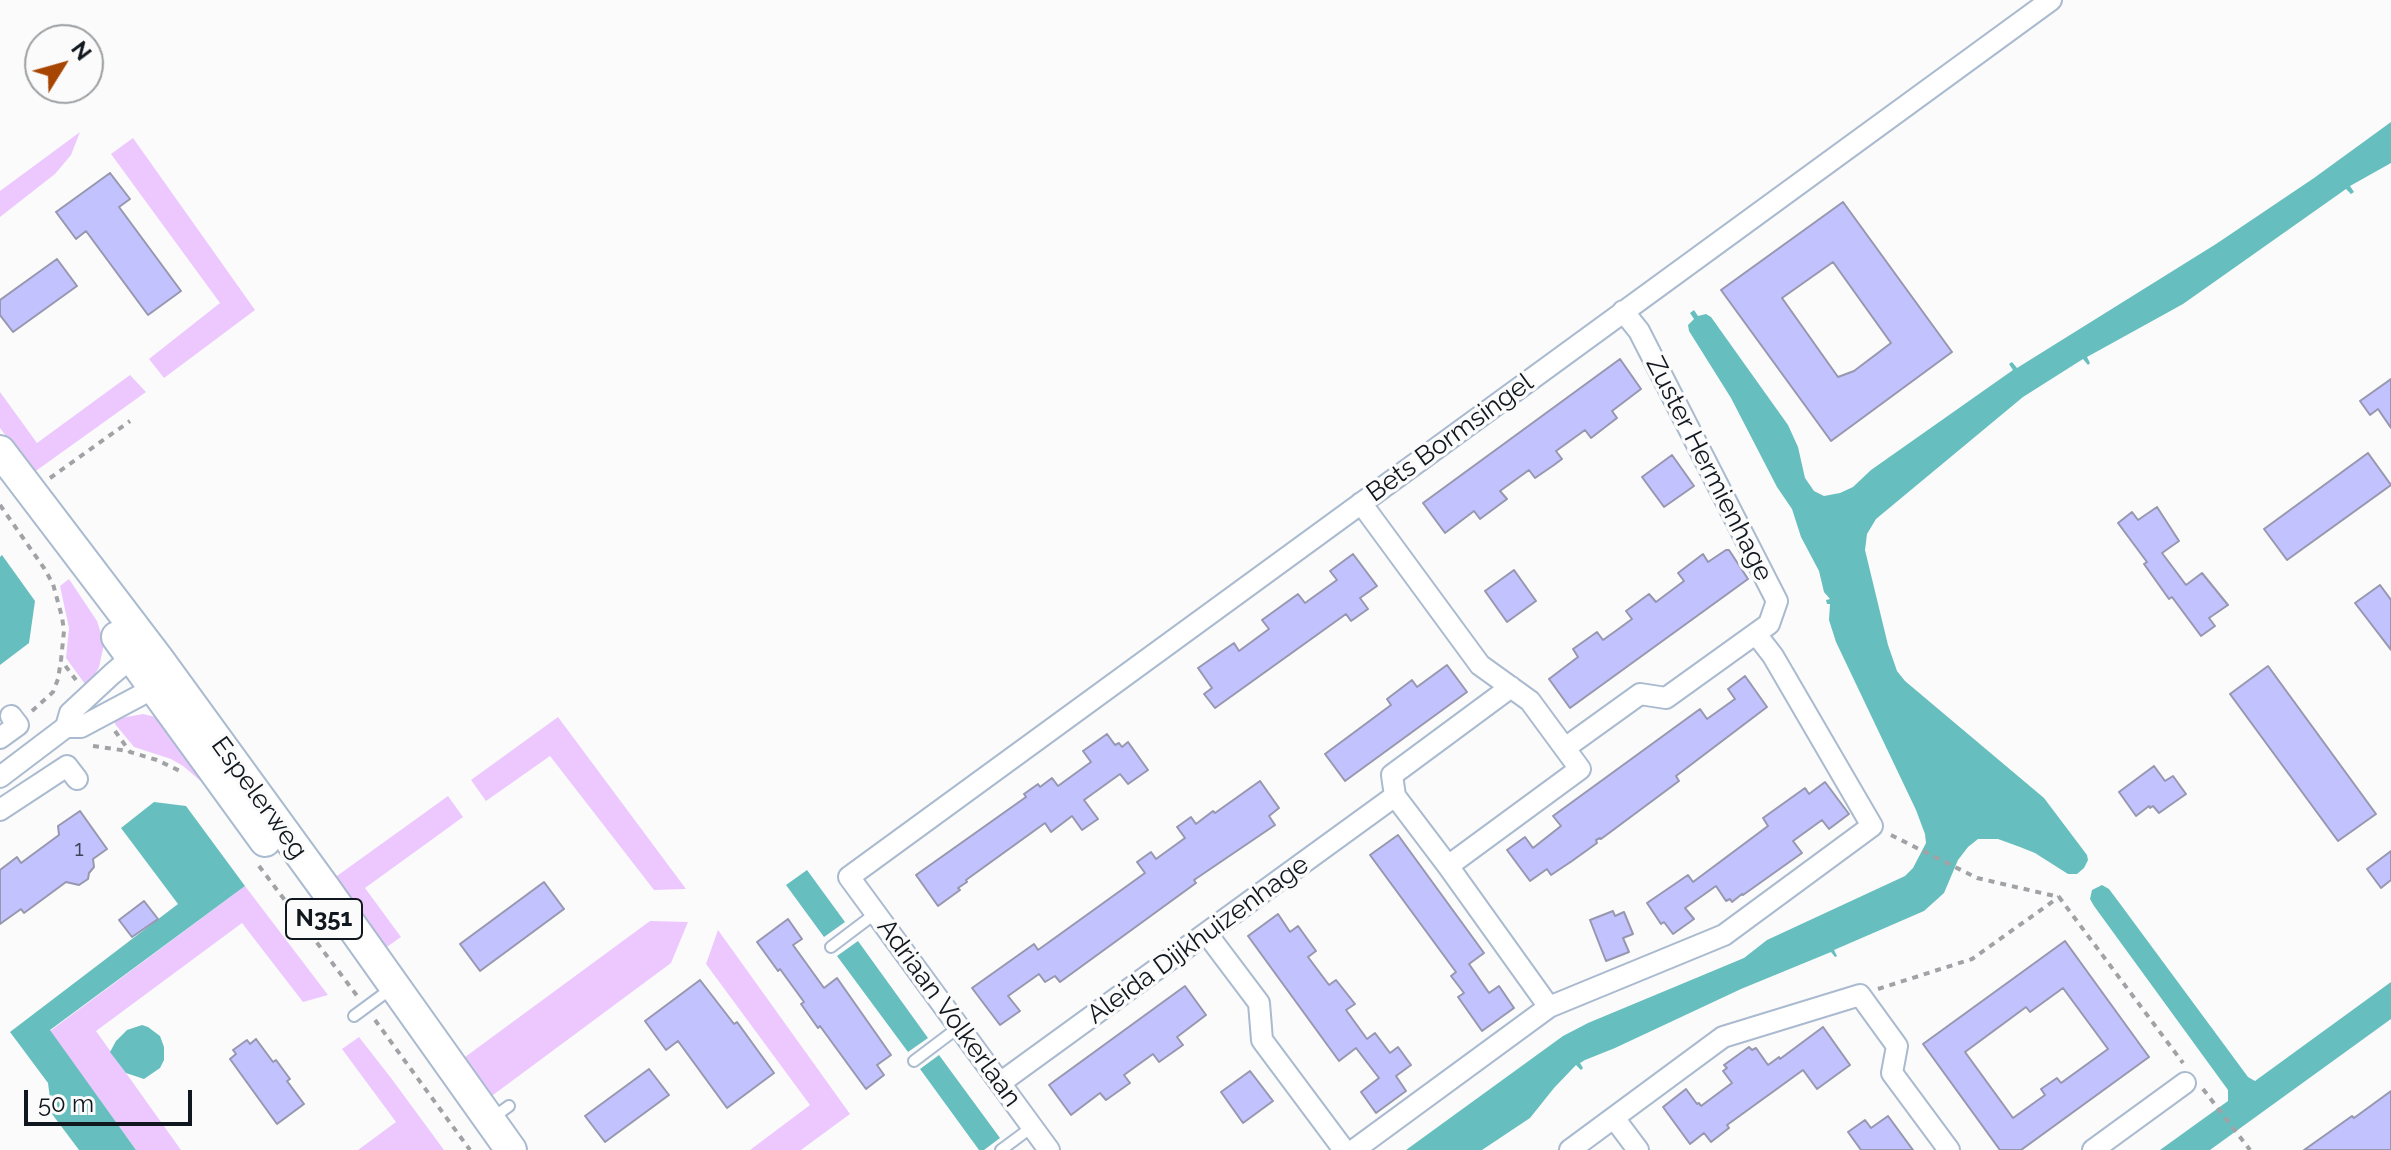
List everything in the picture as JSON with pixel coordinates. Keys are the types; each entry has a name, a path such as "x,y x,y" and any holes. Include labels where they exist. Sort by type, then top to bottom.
{"main road":[{"name":"Espelerweg","path":"0,451 22,496"},
{"name":"Espelerweg","path":"0,473 22,496 148,668 482,1133 511,1150"}],"street":[{"name":"Bets Bormsingel","path":"849,877 2051,0"},
{"name":"Zuster Hermienhage","path":"1565,748 1640,694 1666,698 1769,624 1777,601 1639,331 1623,311"},
{"path":"1361,503 1480,665 1530,701 1580,769 1448,866"},
{"path":"1354,1150 1549,1007 1724,935 1872,826 1773,656 1756,634"},
{"path":"66,727 70,713 112,674 148,668"},
{"path":"0,777 66,727 81,727 148,668"},
{"path":"1511,687 1392,775 1395,796 1549,1007"},
{"path":"0,738 18,725 20,715"},
{"path":"0,810 70,774 43,744"},
{"name":"Aleida Dijkhuizenhage","path":"1000,1083 1395,796"},
{"name":"Adriaan Volkerlaan","path":"849,877 1049,1150"},
{"path":"1207,934 1259,1003 1262,1040 1344,1150"},
{"path":"1570,1150 1723,1037 1860,995 1897,1046 1892,1073 1949,1150"},
{"path":"2093,1150 2184,1073"},
{"path":"1614,1118 1638,1150"}],"lane":[{"path":"831,947 876,913"},
{"path":"354,1016 381,996"},
{"path":"914,1061 959,1027"},
{"path":"1001,1150 1032,1127"}],"path":[{"path":"64,468 130,421"},
{"path":"20,715 53,692 58,679 64,631 53,584 44,568 22,496"},
{"path":"61,660 81,687"},
{"path":"110,726 130,752"},
{"path":"92,746 130,752 169,765 189,777"},
{"path":"1911,845 1989,881 2059,897 2184,1073"},
{"path":"253,858 381,996 482,1133"},
{"path":"1860,995 1972,959 2059,897"},
{"path":"2212,1102 2250,1150"}],"shaded area":[{"path":"80,132 71,155 55,174 0,217 0,191"},
{"path":"133,138 255,310 164,378 149,359 220,303 111,154"},
{"path":"130,375 146,392 33,473 0,428 0,392 37,443"},
{"path":"69,579 97,621 103,640 99,667 85,684 66,658 69,628 60,586"},
{"path":"143,714 156,717 172,727 210,777 203,783 171,759 134,747 115,724 115,719"},
{"path":"558,717 686,889 654,890 550,756 486,801 471,780"},
{"path":"448,796 463,817 365,888 401,937 381,951 330,881"},
{"path":"245,886 328,995 303,1002 242,923 96,1031 181,1150 136,1150 50,1031"},
{"path":"650,921 688,922 671,963 489,1098 461,1060"},
{"path":"718,930 850,1114 801,1150 750,1150 810,1105 706,964"},
{"path":"359,1037 444,1150 358,1150 396,1122 342,1049"}],"water":[{"path":"2391,122 2391,163 2350,186 2354,192 2351,194 2346,189 2183,304 2087,357 2088,365 2083,359 2023,397 1876,519 1867,534 1865,550 1897,671 2044,798 2087,855 2084,868 2077,874 2068,874 2020,847 1998,839 1978,839 1958,860 1944,893 1924,911 1834,950 1835,957 1831,952 1741,989 1585,1060 1580,1063 1583,1068 1581,1070 1576,1065 1530,1118 1482,1150 1406,1150 1563,1036 1744,958 1767,940 1905,876 1913,868 1926,843 1916,810 1836,642 1829,620 1830,604 1826,600 1830,599 1824,592 1819,571 1801,537 1792,509 1777,487 1731,398 1689,331 1688,325 1694,319 1690,313 1694,310 1698,316 1706,314 1711,317 1788,425 1798,447 1805,478 1814,491 1824,496 1840,493 1853,487 1871,470 2013,370 2009,364 2012,362 2017,368 2216,244"},
{"path":"2,555 35,601 29,643 0,665 0,557"},
{"path":"154,802 186,806 245,886 50,1030 136,1150 79,1150 52,1114 48,1083 10,1032 178,904 121,828"},
{"path":"807,870 845,922 824,937 786,885"},
{"path":"2102,885 2109,889 2248,1077 2255,1081 2391,982 2391,1019 2210,1150 2160,1150 2228,1101 2228,1090 2094,906 2090,899 2092,890"},
{"path":"858,941 928,1038 908,1052 837,956"},
{"path":"142,1025 160,1036 164,1047 164,1060 160,1068 144,1079 126,1073 110,1052 127,1030"},
{"path":"939,1055 1000,1138 984,1150 979,1150 920,1069"}],"building":[{"path":"110,173 130,199 119,207 181,291 148,315 86,231 76,239 56,212"},
{"path":"1843,202 1952,352 1831,441 1721,290","holes":["1833,262 1891,343 1854,371 1838,377 1782,298"]},
{"path":"57,259 77,286 13,332 0,315 0,300"},
{"path":"1620,359 1641,389 1612,411 1617,418 1591,438 1585,430 1556,451 1562,459 1535,478 1529,470 1500,491 1507,499 1480,519 1474,511 1445,533 1423,503"},
{"path":"2391,379 2391,428 2378,409 2370,415 2360,401"},
{"path":"2368,453 2391,485 2287,560 2264,529"},
{"path":"1672,455 1694,486 1664,507 1642,477"},
{"path":"2157,507 2179,541 2162,553 2186,585 2202,573 2228,605 2209,618 2215,626 2201,636 2172,597 2169,599 2118,523 2132,512 2138,520"},
{"path":"1726,550 1748,579 1570,708 1549,679 1578,657 1573,649 1597,632 1603,640 1617,630 1632,619 1626,611 1649,594 1656,602 1684,581 1678,573 1703,554 1708,562"},
{"path":"1353,554 1377,586 1360,598 1368,609 1351,621 1346,614 1215,708 1204,694 1212,688 1198,668 1234,643 1239,651 1269,629 1262,620 1298,594 1305,603 1337,580 1330,571"},
{"path":"1514,570 1536,601 1507,622 1485,591"},
{"path":"2380,585 2391,600 2391,650 2355,603"},
{"path":"1447,665 1467,692 1345,781 1325,754 1391,705 1387,699 1412,680 1417,687"},
{"path":"2268,666 2376,814 2338,841 2230,694"},
{"path":"1745,676 1767,707 1676,776 1679,781 1596,840 1597,843 1551,875 1547,869 1530,881 1507,850 1525,837 1533,848 1561,826 1553,816 1700,709 1707,719 1735,699 1728,689"},
{"path":"1107,734 1115,745 1119,743 1122,747 1128,742 1148,770 1128,784 1120,774 1084,800 1098,819 1082,830 1072,816 1051,832 1045,823 966,880 958,888 960,890 938,906 916,875 1026,797 1024,794 1038,784 1040,787 1052,778 1058,786 1091,762 1083,751"},
{"path":"2154,766 2165,781 2173,776 2186,794 2159,813 2149,806 2136,816 2119,792"},
{"path":"1260,781 1279,808 1269,816 1275,825 1194,880 1196,883 1060,982 1055,976 1045,982 1039,974 1008,996 1020,1011 1000,1025 972,988 1034,944 1038,950 1145,873 1137,862 1151,852 1156,859 1185,838 1177,827 1191,817 1196,824"},
{"path":"1825,782 1849,814 1829,829 1822,820 1793,841 1802,853 1732,902 1730,899 1726,901 1716,886 1685,908 1694,919 1673,934 1664,922 1661,924 1647,903 1688,875 1693,882 1768,826 1763,818 1805,788 1809,794"},
{"path":"80,811 107,849 93,859 94,867 88,879 79,885 66,882 24,913 21,909 0,924 0,870 17,857 21,863 59,835 58,826"},
{"path":"1398,835 1484,953 1469,964 1489,993 1499,986 1514,1008 1482,1031 1458,997 1464,993 1451,976 1456,972 1370,855"},
{"path":"2391,851 2391,880 2381,888 2367,869"},
{"path":"544,882 564,909 480,971 460,944"},
{"path":"144,901 158,919 132,937 119,920"},
{"path":"1613,911 1615,916 1624,912 1633,934 1623,938 1629,952 1606,961 1590,920"},
{"path":"1278,914 1290,932 1298,926 1316,951 1308,957 1329,985 1336,980 1355,1004 1346,1010 1367,1039 1375,1033 1390,1053 1398,1047 1411,1065 1396,1076 1406,1091 1376,1113 1361,1092 1379,1078 1356,1048 1339,1061 1248,936"},
{"path":"788,919 802,939 793,945 824,988 837,978 891,1055 877,1065 884,1075 866,1089 757,942"},
{"path":"2065,941 2149,1057 2021,1150 2000,1150 1923,1044","holes":["2063,988 2108,1049 2061,1083 2057,1078 2041,1089 2045,1095 2013,1118 1965,1052 2026,1007 2030,1012"]},
{"path":"700,980 734,1024 737,1022 774,1073 727,1108 678,1041 666,1050 645,1021"},
{"path":"1185,986 1206,1015 1177,1037 1183,1045 1159,1062 1153,1054 1124,1075 1130,1083 1106,1100 1100,1093 1071,1115 1049,1085"},
{"path":"1823,1027 1850,1065 1817,1089 1803,1070 1727,1125 1729,1128 1711,1142 1704,1133 1690,1144 1663,1107 1686,1089 1701,1106 1732,1083 1723,1071 1727,1068 1724,1065 1749,1047 1752,1050 1756,1048 1768,1065"},
{"path":"256,1039 273,1062 276,1060 304,1104 277,1124 230,1059 236,1054 233,1050 247,1040 250,1044"},
{"path":"649,1069 669,1095 605,1142 585,1116"},
{"path":"1250,1071 1273,1101 1243,1123 1221,1092"},
{"path":"2391,1091 2391,1150 2304,1150 2352,1116 2354,1118"},
{"path":"1888,1116 1913,1150 1861,1150 1848,1132 1865,1120 1871,1128"}]}
